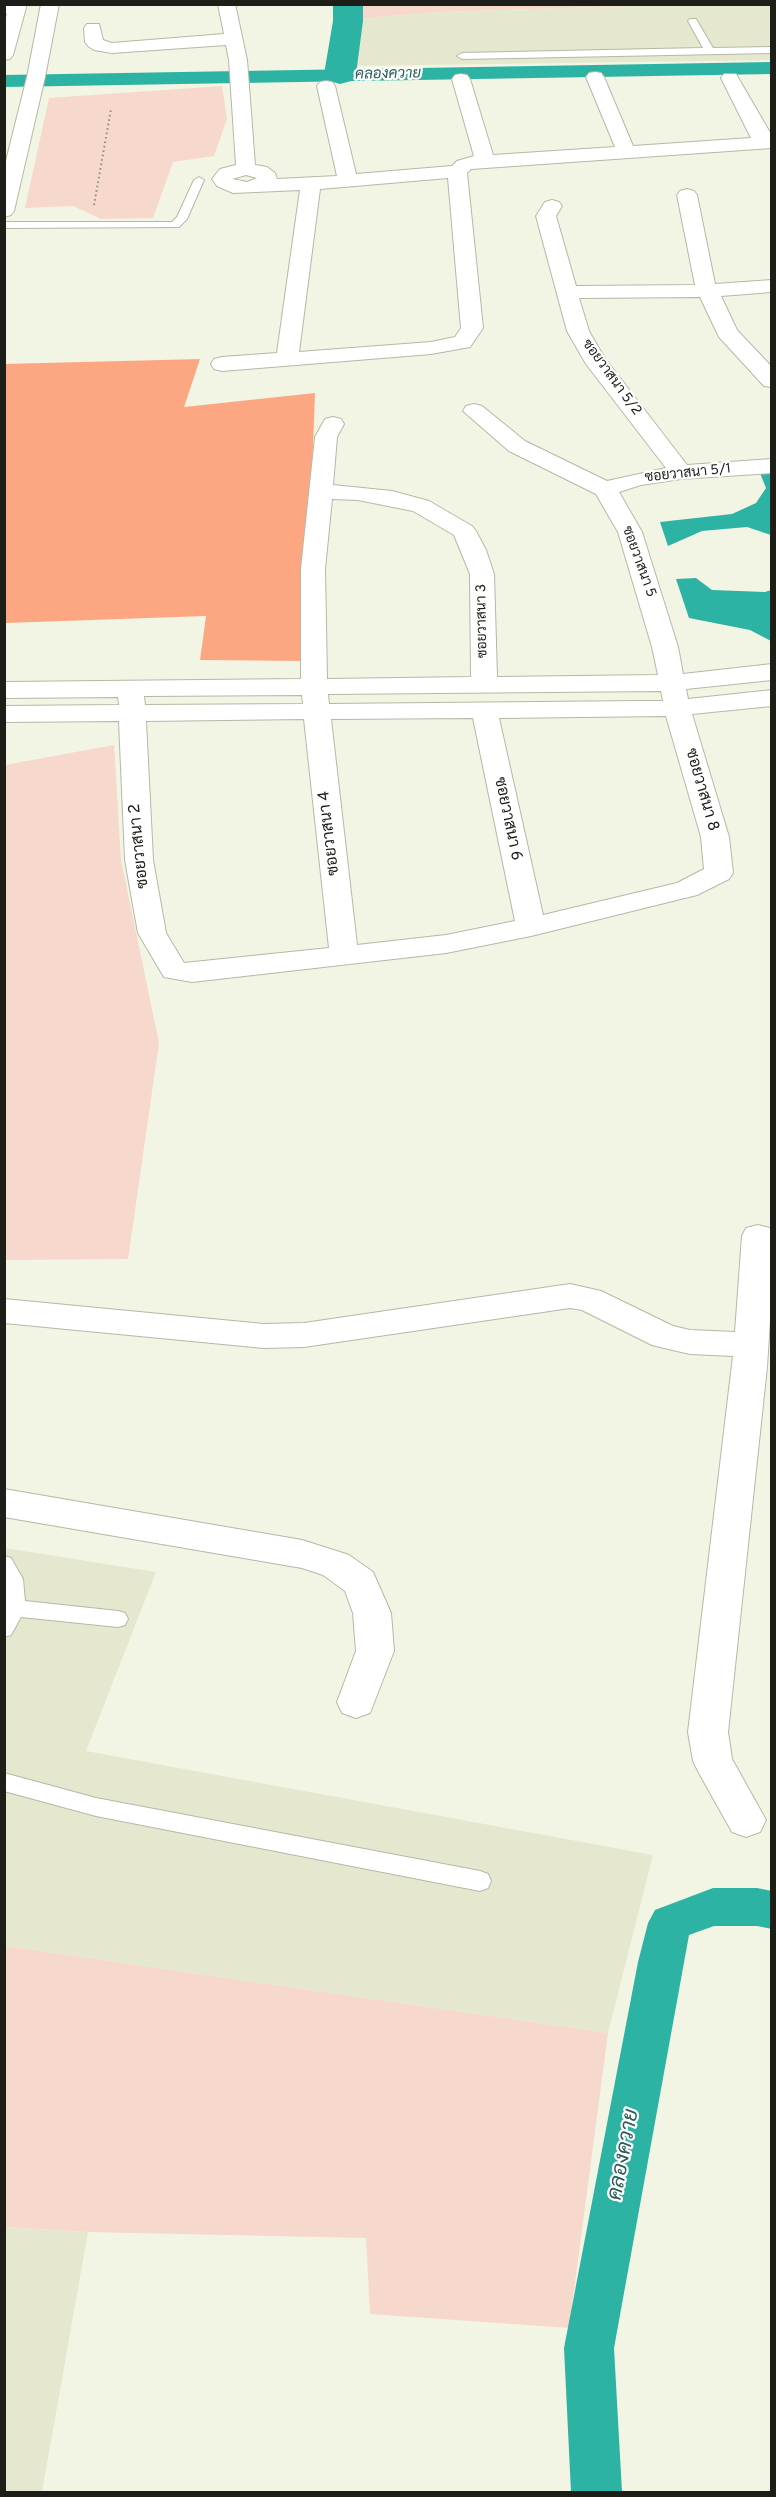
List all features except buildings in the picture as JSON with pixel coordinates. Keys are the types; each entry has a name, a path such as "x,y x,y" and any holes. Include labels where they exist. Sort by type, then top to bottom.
{"main road":[{"path":"4,9 6,4"},
{"path":"4,55 19,4"},
{"path":"4,211 31,99 28,77 43,4"},
{"path":"4,137 28,77 50,4"},
{"path":"226,4 238,60 246,169"},
{"path":"93,28 94,42 100,46 112,48 234,39"},
{"path":"596,77 626,151"},
{"path":"260,185 265,183 268,177 260,171 246,169 223,176 224,182 240,188 260,185 311,184 457,171 467,164 485,161 767,142 730,78"},
{"path":"461,79 485,161"},
{"path":"326,86 348,180"},
{"path":"222,364 431,348 462,342 472,328 457,171"},
{"path":"287,359 311,184"},
{"path":"687,195 708,291 727,332 771,381"},
{"name":"ซอยวาสนา 5/2","path":"552,206 546,216 578,331 594,359 681,472"},
{"path":"567,292 708,291 771,286"},
{"path":"474,411 517,447 606,489"},
{"name":"ซอยวาสนา 4","path":"333,424 326,437 313,569 315,700 344,956"},
{"name":"ซอยวาสนา 5/1","path":"606,489 638,479 681,472 771,466"},
{"name":"ซอยวาสนา 5","path":"606,489 630,532 646,577 665,647 674,696"},
{"name":"ซอยวาสนา 3","path":"321,492 358,493 392,498 421,506 464,531 474,550 482,574 484,698"},
{"path":"674,696 771,672"},
{"path":"4,690 130,702"},
{"path":"4,714 130,702 674,696 771,698"},
{"name":"ซอยวาสนา 8","path":"531,927 687,888 719,873 715,837 674,696"},
{"name":"ซอยวาสนา 6","path":"484,698 531,927"},
{"name":"ซอยวาสนา 2","path":"130,702 139,860 153,933 174,971 192,973 344,956"},
{"path":"344,956 446,944 531,927"},
{"path":"746,1820 713,1761 708,1732 751,1345 758,1236"},
{"path":"4,1311 264,1336 304,1335 570,1296 589,1299 664,1336 690,1342 751,1345"},
{"path":"4,1503 302,1554 336,1565 360,1582 372,1613 375,1651 356,1702"}],"lane":[{"path":"693,21 709,50"},
{"path":"462,56 771,50"},
{"path":"4,225 175,225 182,219 199,180"},
{"path":"4,1563 13,1580 15,1608 4,1629"},
{"path":"15,1608 118,1619"},
{"path":"4,1782 96,1807 480,1881"}],"path":[{"path":"90,225 111,109"}],"shaded area":[{"path":"357,4 660,5 437,12 357,19"},
{"path":"660,5 771,5 771,60 353,66 357,19 437,12"},
{"path":"222,86 227,119 214,156 173,162 153,218 101,219 73,206 25,208 49,98"},
{"path":"200,359 184,407 315,393 305,661 200,660 206,616 5,623 4,364"},
{"path":"114,745 121,860 159,1043 128,1259 5,1260 5,765"},
{"path":"5,1548 156,1572 86,1751 653,1855 608,2033 5,1946"},
{"path":"5,1946 608,2033 569,2328 370,2314 366,2238 88,2232 5,2227"},
{"path":"4,2227 88,2232 42,2492 5,2492"}],"water":[{"path":"771,472 771,535 747,527 702,531 668,546 660,522 732,514 756,503 766,488 760,473"},
{"path":"696,578 712,590 765,592 771,590 771,641 750,630 689,618 676,579"}],"waterway":[{"path":"340,74 348,21 348,4"},
{"name":"คลองควาย","path":"4,81 772,68"},
{"name":"คลองควาย","path":"596,2492 589,2348 660,1962 670,1923 713,1907 757,1907 772,1910"}]}
